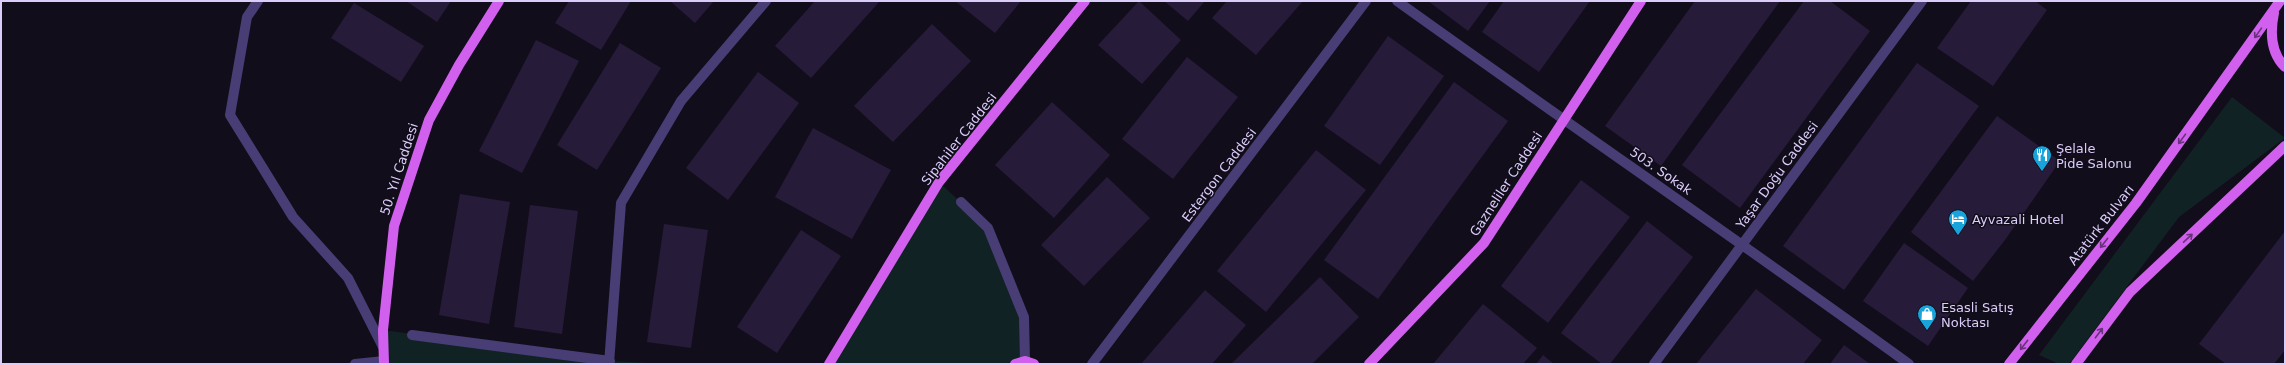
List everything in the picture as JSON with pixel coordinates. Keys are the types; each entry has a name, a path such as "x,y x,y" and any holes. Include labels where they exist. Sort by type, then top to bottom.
{"main road":[{"name":"50. Yıl Caddesi","path":"384,363 382,347 394,226 427,127 458,65 499,1"},
{"name":"Sipahiler Caddesi","path":"829,364 939,182 1085,1"},
{"name":"Gazneliler Caddesi","path":"1369,364 1484,244 1641,1"},
{"name":"Atatürk Bulvarı","path":"2280,1 2274,12 2271,30 2274,49 2285,67"},
{"name":"Atatürk Bulvarı","path":"2010,364 2140,196 2280,1"},
{"path":"2076,364 2130,292 2285,146"}],"street":[{"path":"258,1 247,17 230,116 293,217 348,278 382,347"},
{"path":"412,335 610,362 621,203 681,101 766,1"},
{"name":"Estergon Caddesi","path":"1092,364 1366,1"},
{"name":"503. Sokak","path":"1397,1 1742,244 1909,364"},
{"name":"Yaşar Doğu Caddesi","path":"1654,364 1922,1"},
{"path":"961,202 988,228 1024,317 1025,363"},
{"path":"355,364 384,363"}],"shaded area":[{"path":"2232,97 2285,138 2179,217 2069,364 2059,364 2039,355"},
{"path":"939,182 988,228 1024,317 1025,361 1034,364 829,364"},
{"path":"383,330 610,361 666,364 384,364"}],"building":[{"path":"406,1 451,1 437,22"},
{"path":"569,1 631,1 601,50 555,23"},
{"path":"670,1 714,1 695,23"},
{"path":"815,1 880,1 811,78 775,46"},
{"path":"955,1 1021,1 995,33"},
{"path":"1139,1 1181,40 1142,84 1098,45"},
{"path":"1164,1 1205,1 1188,21"},
{"path":"1227,1 1303,1 1256,55 1212,18"},
{"path":"1428,1 1490,1 1468,31"},
{"path":"1504,1 1590,1 1539,72 1482,32"},
{"path":"1695,1 1780,1 1661,166 1605,126"},
{"path":"1804,1 1830,1 1870,31 1740,208 1682,165"},
{"path":"1971,1 2035,1 2047,10 1993,86 1937,48"},
{"path":"354,3 424,46 401,82 331,38"},
{"path":"932,24 971,61 893,142 854,106"},
{"path":"1388,36 1444,76 1380,165 1324,126"},
{"path":"536,40 579,61 522,173 479,151"},
{"path":"620,43 661,68 597,170 557,145"},
{"path":"1187,57 1238,97 1173,179 1122,139"},
{"path":"1917,63 1979,106 1844,290 1783,246"},
{"path":"758,72 799,103 728,200 686,168"},
{"path":"1454,82 1508,121 1378,299 1324,260"},
{"path":"1052,102 1110,155 1054,218 995,165"},
{"path":"1997,116 2060,161 2005,240 1973,281 1911,232"},
{"path":"813,128 891,170 852,239 775,197"},
{"path":"1316,150 1366,190 1266,312 1217,271"},
{"path":"1107,177 1150,218 1084,286 1041,245"},
{"path":"1581,180 1630,217 1548,323 1501,286"},
{"path":"460,194 510,202 489,324 439,315"},
{"path":"530,205 578,211 562,334 514,327"},
{"path":"1647,221 1693,257 1610,364 1602,364 1561,333"},
{"path":"664,224 708,230 691,348 647,342"},
{"path":"801,230 841,256 777,353 737,327"},
{"path":"2285,231 2285,350 2274,364 2226,364 2199,344"},
{"path":"1904,243 1968,288 1928,346 1863,301"},
{"path":"1320,277 1359,317 1312,364 1231,364"},
{"path":"1756,289 1822,340 1803,364 1696,364"},
{"path":"1205,290 1246,325 1212,364 1141,364"},
{"path":"1483,304 1537,348 1523,364 1433,364"},
{"path":"1844,345 1870,364 1830,364"},
{"path":"1543,355 1554,364 1536,364"}],"place":[{"name":"Şelale Pide Salonu","path":"2042,172"},
{"name":"Ayvazali Hotel","path":"1958,236"},
{"name":"Esasli Satış Noktası","path":"1927,331"}]}
